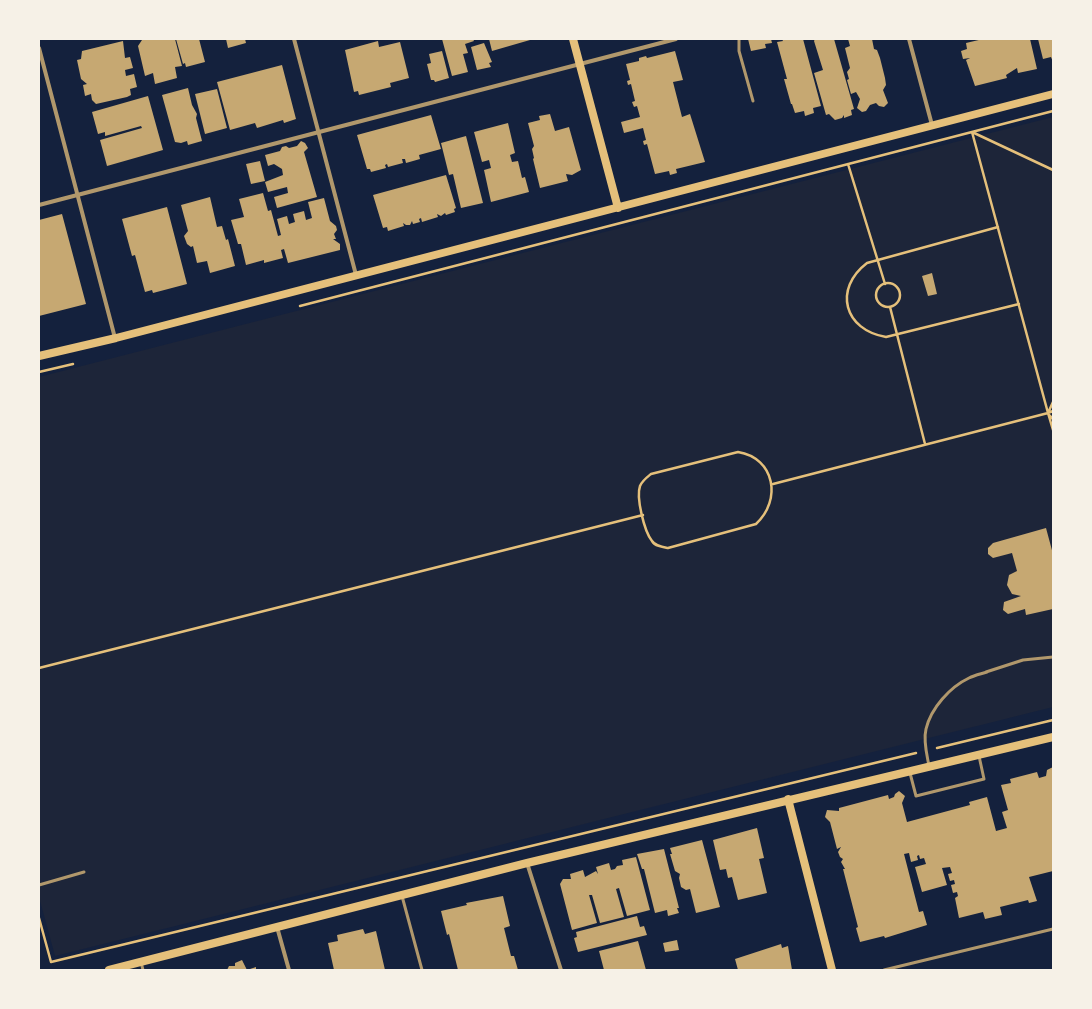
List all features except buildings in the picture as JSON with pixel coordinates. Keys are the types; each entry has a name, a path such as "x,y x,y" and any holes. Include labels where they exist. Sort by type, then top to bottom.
{"main road":[{"path":"574,39 618,208"},
{"path":"39,356 116,338 356,276 1053,94"},
{"path":"109,970 142,966 277,927 527,863 788,799 1053,737"},
{"path":"788,799 832,970"}],"street":[{"path":"294,39 356,276"},
{"path":"39,205 676,39"},
{"path":"909,39 932,126"},
{"path":"39,48 116,338"},
{"path":"527,863 561,970"},
{"path":"277,927 289,970"}],"lane":[{"path":"739,39 740,51 753,101"},
{"path":"930,766 926,751 926,730 937,706 956,686 968,678 1023,660 1053,657"},
{"path":"910,771 916,796 984,780 978,755"},
{"path":"39,885 84,872"},
{"path":"402,896 422,970"},
{"path":"884,970 1053,929"}],"path":[{"path":"292,308 1053,111"},
{"path":"972,132 1053,170"},
{"path":"972,132 1053,430"},
{"path":"848,164 885,284"},
{"path":"998,227 867,263 857,270 850,280 847,299 851,316 863,330 873,335 886,338 1019,304"},
{"path":"885,284 893,284 900,294 897,304 890,307 880,303 877,297 878,289 885,284"},
{"path":"890,307 925,444"},
{"path":"39,372 77,363"},
{"path":"1048,413 1053,402"},
{"path":"772,484 1053,412"},
{"path":"1048,413 1053,419"},
{"path":"738,452 754,456 760,462 772,484 771,502 767,512 756,524 668,548 660,547 652,542 639,497 640,488 643,481 651,474 738,452"},
{"path":"39,668 643,515"},
{"path":"39,918 51,962 1053,720"}],"shaded area":[{"path":"1053,117 1053,707 55,956 39,897 39,377"}]}
